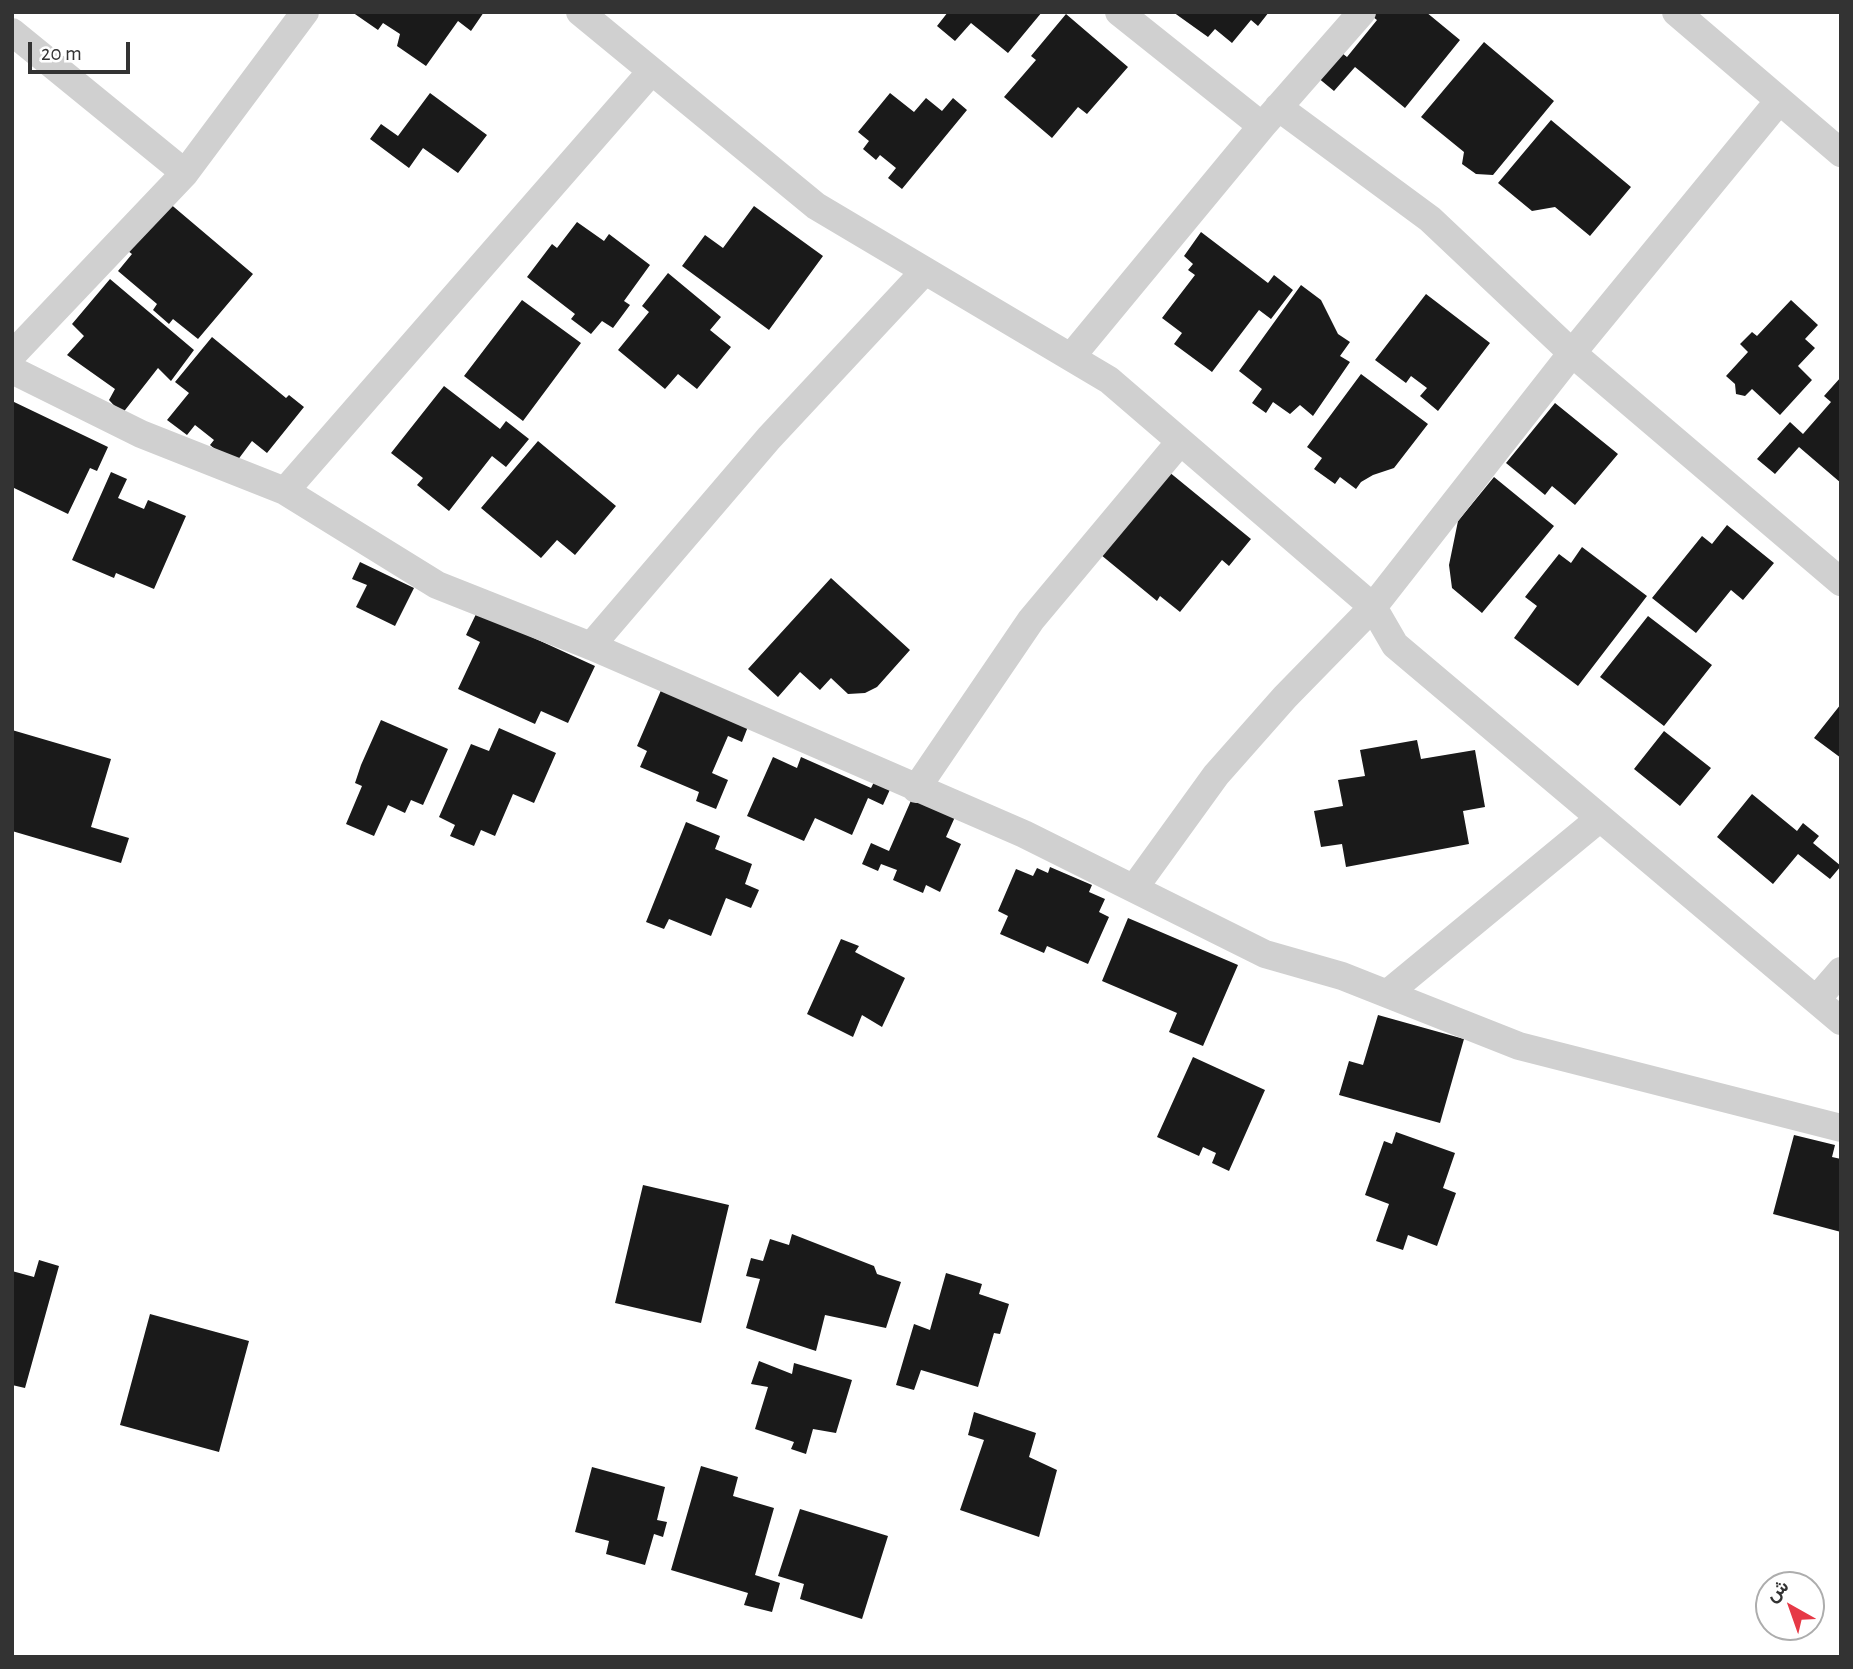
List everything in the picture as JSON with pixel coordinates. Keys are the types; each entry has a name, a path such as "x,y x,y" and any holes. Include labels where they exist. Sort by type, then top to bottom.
{"street":[{"path":"12,355 185,173 305,12"},
{"path":"580,12 650,73 816,206 923,272 1109,380 1179,443 1373,607 1395,645 1841,1021"},
{"path":"1119,12 1270,116 1430,219 1572,353 1841,582"},
{"path":"1072,358 1270,116 1363,12"},
{"path":"1676,12 1778,102 1841,153"},
{"path":"12,32 185,173"},
{"path":"285,491 650,73"},
{"path":"1135,887 1216,775 1285,697 1373,607 1572,353 1778,102"},
{"path":"591,646 769,438 923,272"},
{"path":"12,370 141,434 285,491 437,585 591,646 1024,834 1265,954 1388,993 1520,1046 1841,1128"},
{"path":"916,789 1031,620 1179,443"},
{"path":"1388,993 1599,819"},
{"path":"1816,1000 1841,971"}],"building":[{"path":"352,12 484,12 471,31 458,21 426,66 397,46 400,34 383,23 378,30"},
{"path":"948,12 1042,12 1008,53 971,23 955,41 937,26"},
{"path":"1173,12 1269,12 1258,26 1251,20 1232,43 1215,29 1208,37"},
{"path":"1426,12 1460,40 1405,108 1355,67 1334,91 1317,77 1338,50 1347,57 1377,20 1369,14"},
{"path":"1066,14 1128,67 1087,114 1078,107 1052,138 1004,97 1036,60 1031,56"},
{"path":"1484,42 1554,101 1493,175 1476,174 1462,164 1464,152 1421,117"},
{"path":"430,93 487,135 458,173 423,148 409,168 370,139 381,124 398,136"},
{"path":"890,93 914,112 926,98 942,111 953,98 967,110 902,189 888,178 896,168 880,155 876,160 863,149 869,141 858,132"},
{"path":"1551,120 1631,187 1590,236 1555,207 1532,211 1498,183"},
{"path":"168,202 253,274 198,339 173,319 169,324 153,310 157,304 118,271 132,254 128,251"},
{"path":"754,206 823,256 769,330 682,266 705,235 723,248"},
{"path":"577,222 604,241 609,234 650,265 624,301 630,305 613,328 602,321 591,334 571,319 575,314 527,277 552,244 557,248"},
{"path":"1201,232 1268,283 1274,275 1293,290 1271,319 1259,310 1212,372 1174,344 1182,333 1162,318 1195,275 1188,270 1193,264 1184,256"},
{"path":"668,273 721,317 710,330 731,347 697,389 678,374 665,389 618,350 649,312 642,306"},
{"path":"110,279 194,350 171,381 158,368 122,414 109,400 115,389 67,355 84,336 72,324"},
{"path":"1301,285 1321,300 1338,334 1350,342 1340,356 1350,362 1313,416 1300,405 1290,414 1273,402 1266,413 1252,403 1262,389 1239,371"},
{"path":"1426,294 1490,343 1438,411 1420,396 1427,388 1411,376 1406,383 1375,360"},
{"path":"522,300 581,343 523,421 464,376"},
{"path":"1791,300 1818,325 1805,339 1815,348 1798,366 1812,380 1780,415 1752,389 1745,396 1736,394 1735,384 1726,376 1748,352 1740,344 1752,332 1757,336"},
{"path":"212,337 286,398 289,395 304,407 267,453 252,441 234,465 210,445 214,440 195,425 187,435 167,420 189,393 175,382"},
{"path":"1361,374 1428,424 1394,468 1373,475 1361,482 1356,489 1340,477 1335,484 1314,469 1322,458 1307,447"},
{"path":"1841,377 1841,483 1799,447 1775,474 1757,459 1790,422 1803,434 1831,402 1824,396"},
{"path":"444,386 500,429 506,421 529,439 506,467 492,456 449,511 417,485 423,478 391,453"},
{"path":"12,401 108,447 97,471 90,468 68,514 12,487"},
{"path":"1555,403 1618,454 1575,505 1552,486 1545,495 1506,463"},
{"path":"538,441 616,506 575,555 557,540 541,558 481,508"},
{"path":"1163,467 1251,539 1229,566 1222,560 1180,612 1160,596 1157,601 1095,550"},
{"path":"111,472 127,479 118,498 144,509 148,500 186,516 154,589 116,573 114,578 72,560"},
{"path":"1494,477 1554,526 1482,613 1452,588 1449,565 1458,521"},
{"path":"1727,525 1774,563 1743,600 1731,590 1696,633 1652,598 1702,536 1712,544"},
{"path":"1582,547 1647,596 1578,686 1514,638 1537,606 1525,597 1559,554 1571,563"},
{"path":"360,562 414,588 395,626 356,607 367,585 352,579"},
{"path":"831,578 910,650 877,687 865,693 848,694 831,678 820,690 800,672 778,697 748,669"},
{"path":"477,612 595,666 568,723 541,711 535,724 458,689 480,642 466,635"},
{"path":"1648,616 1712,665 1664,726 1600,677"},
{"path":"662,688 749,724 742,742 728,736 712,773 728,780 716,809 696,801 699,792 640,767 647,751 637,746"},
{"path":"1841,704 1841,758 1814,738"},
{"path":"381,720 448,749 423,805 411,800 405,813 388,805 374,836 346,824 362,786 355,783 361,765"},
{"path":"499,728 556,753 534,803 513,794 495,836 481,830 474,846 450,836 455,825 439,817 471,744 489,751"},
{"path":"12,730 111,759 91,827 129,838 121,863 12,831"},
{"path":"1664,731 1711,768 1680,806 1634,769"},
{"path":"1417,740 1421,759 1475,750 1485,807 1463,811 1469,844 1346,867 1342,844 1321,847 1314,811 1343,806 1338,780 1365,776 1360,750"},
{"path":"773,757 797,768 801,757 871,788 876,778 892,785 883,805 868,798 852,835 815,818 804,841 747,816"},
{"path":"916,789 959,808 946,837 961,844 940,892 926,885 923,893 893,880 897,870 881,864 878,871 862,864 871,843 889,851"},
{"path":"1752,794 1797,831 1803,823 1819,836 1813,843 1841,866 1830,879 1798,854 1773,884 1717,837"},
{"path":"686,822 720,836 715,849 752,864 745,884 759,890 751,908 726,898 711,936 669,919 664,929 646,922"},
{"path":"1050,867 1092,885 1089,892 1105,899 1099,912 1109,917 1088,964 1047,946 1044,953 1000,934 1008,916 998,911 1016,869 1033,876 1037,868 1048,873"},
{"path":"1128,918 1238,965 1203,1046 1169,1032 1177,1013 1102,981"},
{"path":"841,939 859,946 855,952 905,978 882,1027 862,1015 853,1037 807,1014"},
{"path":"1378,1015 1464,1039 1440,1123 1339,1095 1349,1061 1363,1065"},
{"path":"1193,1057 1265,1090 1229,1171 1212,1163 1216,1153 1203,1147 1199,1156 1157,1137"},
{"path":"1396,1132 1455,1153 1443,1188 1456,1193 1437,1246 1408,1235 1403,1250 1376,1241 1389,1204 1365,1195 1384,1141 1392,1144"},
{"path":"1794,1135 1835,1145 1832,1157 1841,1159 1841,1232 1773,1214"},
{"path":"643,1185 729,1205 701,1323 615,1303"},
{"path":"792,1234 874,1266 877,1274 901,1282 886,1328 825,1315 816,1351 746,1328 760,1279 746,1276 751,1258 763,1261 770,1239 789,1245"},
{"path":"39,1260 59,1266 25,1388 12,1385 12,1271 34,1277"},
{"path":"946,1273 982,1284 979,1294 1009,1304 1000,1334 994,1333 978,1387 921,1370 914,1390 896,1385 914,1324 930,1330"},
{"path":"150,1314 249,1341 219,1452 120,1425"},
{"path":"759,1361 792,1374 794,1363 852,1380 836,1433 813,1429 806,1454 791,1449 794,1442 755,1429 768,1387 751,1384"},
{"path":"974,1412 1036,1433 1029,1457 1057,1470 1039,1537 960,1510 984,1440 968,1435"},
{"path":"701,1466 738,1477 733,1496 774,1508 755,1575 780,1583 772,1612 744,1605 748,1593 671,1570"},
{"path":"592,1467 665,1487 657,1520 667,1522 663,1537 654,1534 645,1565 606,1554 609,1541 575,1532"},
{"path":"800,1509 888,1536 862,1619 800,1599 804,1584 778,1576"}]}
